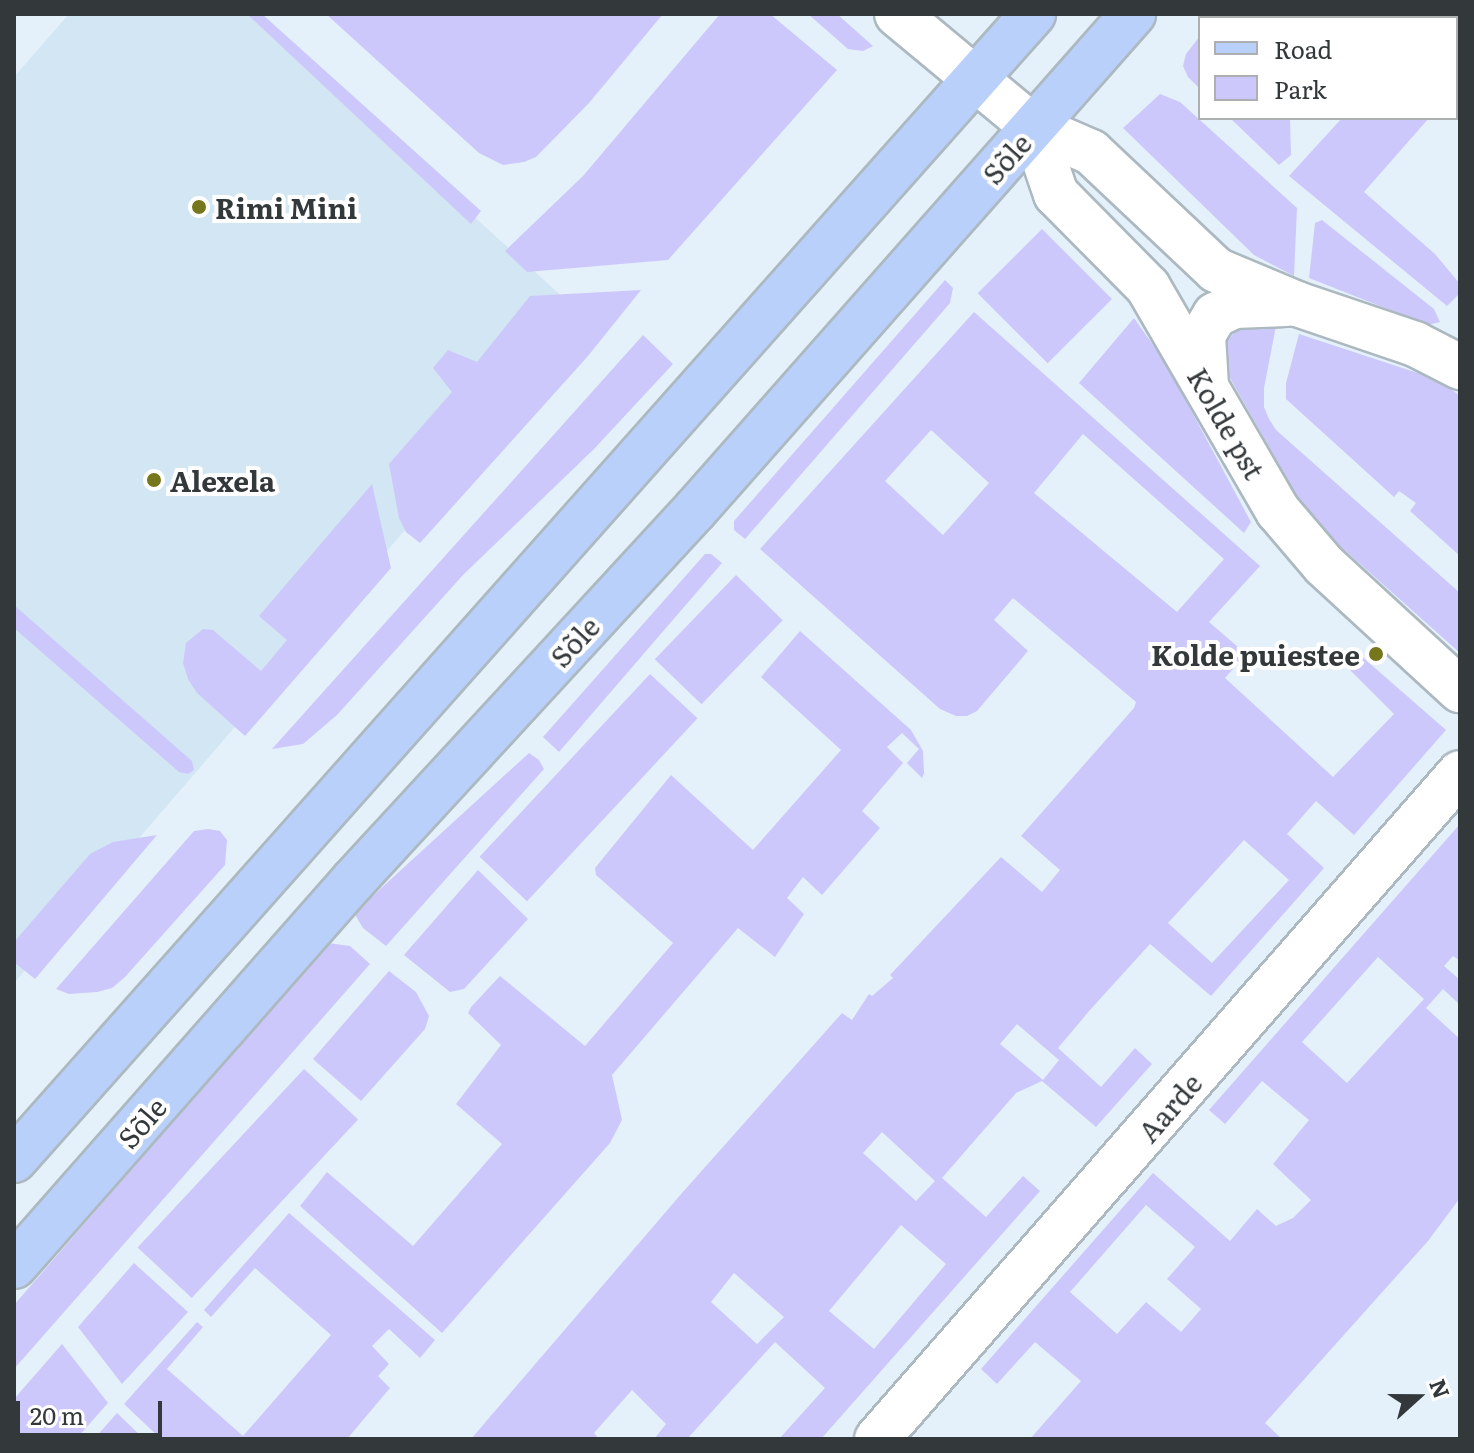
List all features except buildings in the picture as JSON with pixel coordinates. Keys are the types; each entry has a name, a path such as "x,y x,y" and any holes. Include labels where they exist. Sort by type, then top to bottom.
{"main road":[{"path":"14,1160 1033,14"},
{"name":"Sõle","path":"14,1266 353,881 695,510 1133,14"}],"street":[{"name":"Kolde pst","path":"897,14 1033,127 1091,152 1216,270 1297,304 1415,344 1460,367"},
{"name":"Kolde pst","path":"1033,127 1056,194 1148,287 1278,511 1324,565 1460,690"},
{"path":"1206,388 1203,335 1215,315 1234,306 1297,304"},
{"name":"Aarde","path":"877,1439 1460,773"}],"shaded area":[{"path":"69,14 250,14 587,319 14,983 14,77"}],"green space":[{"path":"247,14 262,14 481,211 471,224"},
{"path":"326,14 663,14 589,103 536,157 503,165 479,153"},
{"path":"720,14 770,14 837,70 668,260 527,272 505,251 583,176"},
{"path":"808,14 837,14 873,46 863,51 848,49"},
{"path":"1304,14 1413,14 1413,16"},
{"path":"1198,39 1198,87 1183,66 1186,54"},
{"path":"1160,94 1180,102 1297,208 1294,276 1254,255 1123,128"},
{"path":"1232,120 1290,120 1291,155 1279,165"},
{"path":"1340,120 1427,120 1364,192 1435,254 1460,284 1460,293 1447,306 1289,176"},
{"path":"1322,220 1434,309 1440,322 1428,325 1309,278 1315,223"},
{"path":"1042,229 1112,299 1048,363 978,293"},
{"path":"945,280 953,288 950,303 745,539 734,530 734,521"},
{"path":"641,290 588,356 420,543 406,532 399,518 389,464 452,392 433,368 448,350 477,362 530,296"},
{"path":"974,312 1260,566 1209,622 1246,654 1225,678 1333,777 1394,714 1341,661 1352,648 1446,730 1354,835 1316,801 1287,834 1324,868 1211,996 1150,944 1090,1010 1058,1048 1101,1087 1135,1048 1152,1064 1096,1127 1042,1081 1016,1093 942,1178 986,1217 1023,1176 1040,1191 821,1439 779,1439 825,1388 775,1342 687,1439 654,1439 666,1424 632,1390 594,1433 599,1439 471,1439 682,1193 842,1013 852,1020 869,994 872,996 893,978 890,975 1001,857 1042,892 1060,870 1021,836 1136,702 1013,598 994,620 1028,651 977,711 967,716 956,716 940,709 760,549","holes":["931,430 989,483 943,535 885,481","1083,434 1224,559 1177,612 1034,493","1244,840 1289,880 1212,963 1168,923","1017,1024 1059,1060 1043,1080 1000,1044","882,1132 935,1181 916,1201 863,1153","901,1225 946,1264 874,1349 829,1311","734,1273 784,1317 757,1344 711,1302"]},
{"path":"1134,318 1165,362 1251,522 1244,533 1079,383"},
{"path":"1276,326 1264,388 1264,407 1269,419 1276,430 1460,593 1460,653 1331,538 1305,510 1226,371 1223,356 1226,344 1238,327"},
{"path":"1299,334 1439,380 1460,396 1460,556 1410,511 1416,503 1399,491 1394,497 1286,399 1286,383"},
{"path":"643,335 673,364 594,449 463,575 337,715 303,744 272,749"},
{"path":"372,484 391,568 245,736 197,693 188,679 183,663 186,643 203,629 213,630 261,671 287,640 259,616"},
{"path":"705,554 711,554 722,563 559,752 543,737"},
{"path":"736,575 783,620 701,704 655,659"},
{"path":"14,605 192,761 194,770 188,774 179,772 14,628"},
{"path":"800,631 911,730 923,751 922,778 907,763 919,749 902,733 887,747 903,763 862,811 880,828 822,895 803,877 787,898 804,914 775,957 738,928 612,1075 622,1120 610,1143 442,1333 300,1206 327,1172 413,1246 502,1144 456,1104 501,1045 468,1013 471,1007 500,976 585,1046 673,943 596,875 595,868 671,775 753,850 841,750 761,677"},
{"path":"650,674 698,718 527,901 480,857"},
{"path":"529,753 539,760 544,769 386,946 363,928 354,913"},
{"path":"1460,824 1460,961 1453,956 1444,966 1460,980 1460,1005 1443,989 1426,1008 1460,1039 1460,1198 1428,1241 1265,1423 1282,1439 1030,1439 1081,1381 1035,1342 997,1384 981,1369 1153,1173 1230,1241 1257,1209 1276,1226 1293,1218 1311,1200 1273,1164 1309,1120 1262,1081 1225,1124 1209,1110","holes":["1378,957 1424,999 1347,1083 1302,1042","1146,1205 1195,1247 1167,1279 1201,1309 1181,1332 1146,1302 1117,1334 1070,1292"]},
{"path":"194,831 220,831 227,840 225,865 125,977 112,988 97,992 69,994 56,989"},
{"path":"157,835 35,979 15,963 15,941 90,854 113,842"},
{"path":"478,870 528,919 464,989 450,992 404,955"},
{"path":"328,943 350,946 370,964 14,1369 14,1305"},
{"path":"389,971 416,992 429,1016 425,1029 361,1101 313,1059"},
{"path":"304,1069 358,1119 192,1298 138,1247"},
{"path":"289,1213 435,1340 420,1358 389,1329 372,1346 389,1364 378,1376 390,1388 347,1439 161,1439 124,1404 197,1322 203,1327 167,1369 243,1436 331,1335 255,1268 211,1317 204,1310"},
{"path":"134,1263 188,1312 122,1384 78,1327"},
{"path":"62,1344 108,1403 76,1439 14,1439 14,1399"},
{"path":"117,1413 144,1439 94,1439"}],"place":[{"name":"Rimi Mini","path":"199,207"},
{"name":"Alexela","path":"154,480"},
{"name":"Kolde puiestee","path":"1376,654"}]}
